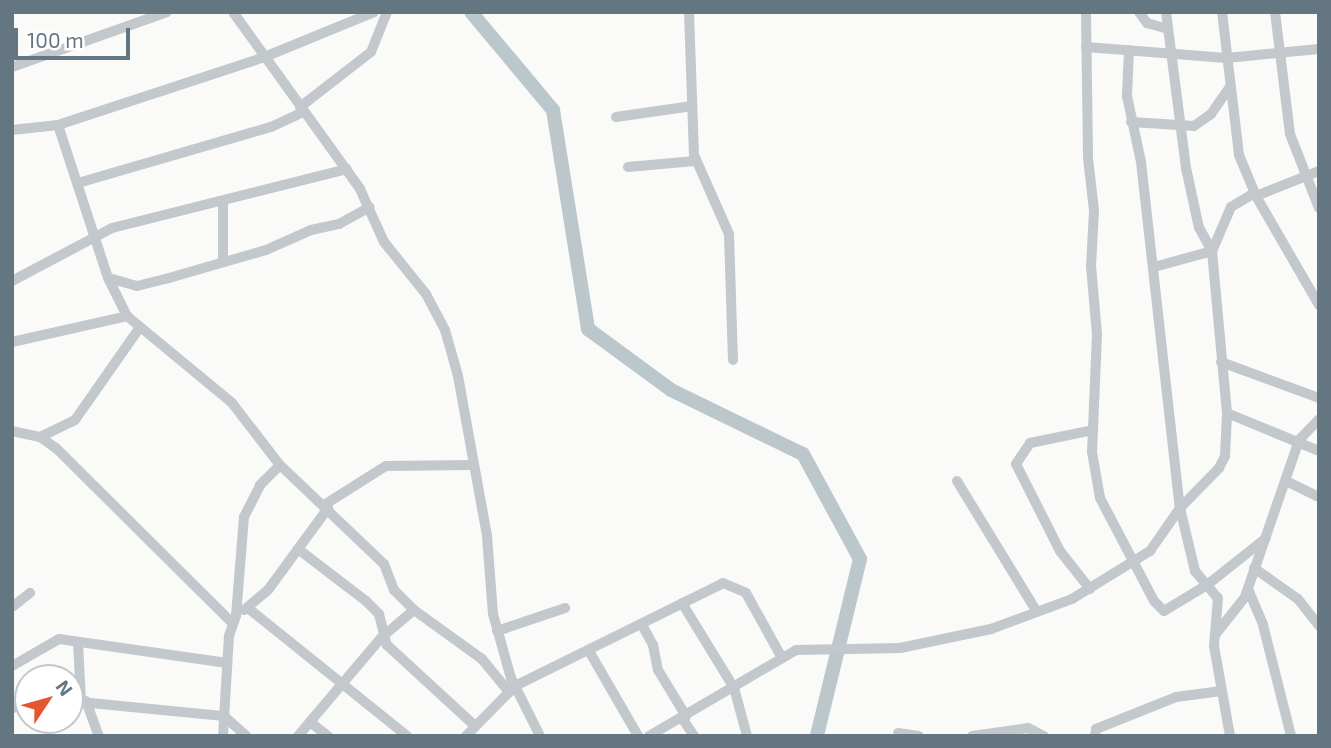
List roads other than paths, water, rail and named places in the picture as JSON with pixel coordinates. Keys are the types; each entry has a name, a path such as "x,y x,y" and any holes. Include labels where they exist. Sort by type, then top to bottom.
{"street":[{"path":"12,67 167,12"},
{"path":"233,12 262,58 346,169 370,207 384,242 426,294 445,330 458,376 471,465 486,536 497,631 512,689"},
{"path":"12,130 58,125 262,58 374,12"},
{"path":"78,183 271,127 302,109 370,52 387,12"},
{"path":"690,12 695,161 730,234 733,360"},
{"path":"1086,12 1088,158 1094,211 1091,266 1097,334 1093,430 1095,482 1154,601 1164,611 1206,585 1266,538"},
{"path":"1139,12 1147,23 1168,29"},
{"path":"649,736 782,658 806,647 900,649 991,629 1090,589 1136,562 1159,541 1180,508 1225,456 1227,413 1212,251 1199,228 1179,127 1166,12"},
{"path":"1222,12 1237,147 1255,195 1319,305"},
{"path":"1275,12 1290,134 1303,176 1319,208"},
{"path":"1086,47 1227,58 1319,48"},
{"path":"1129,50 1131,122 1154,267 1180,508 1195,571 1218,598 1215,635 1230,736"},
{"path":"1131,122 1157,120 1179,127 1205,120 1230,86"},
{"path":"616,117 692,106"},
{"path":"58,125 108,278 127,317 138,330 232,403 280,465 384,564 390,585 414,610 473,651 512,689 540,736"},
{"path":"628,167 695,161"},
{"path":"12,281 94,237 346,169"},
{"path":"1212,251 1231,207 1319,171"},
{"path":"223,202 223,260"},
{"path":"108,278 138,286 339,224 370,207"},
{"path":"1154,267 1212,251"},
{"path":"12,342 127,317"},
{"path":"40,437 75,420 138,330"},
{"path":"1221,362 1319,398"},
{"path":"1227,413 1299,440 1319,451"},
{"path":"1215,635 1234,615 1248,589 1299,440 1319,419"},
{"path":"1090,589 1060,551 1016,464 1027,444 1093,430"},
{"path":"12,431 40,437 150,537 234,619"},
{"path":"234,619 248,607 298,549 326,507 397,463 443,469 471,465"},
{"path":"223,736 227,663 244,517 260,485 280,465"},
{"path":"957,481 1037,612"},
{"path":"1286,481 1319,496"},
{"path":"298,549 379,614 399,620"},
{"path":"1254,568 1298,599 1319,626"},
{"path":"466,736 512,689 723,583 733,584 746,593 782,658"},
{"path":"1248,589 1263,625 1291,736"},
{"path":"12,607 30,593"},
{"path":"682,603 734,688 747,736"},
{"path":"248,607 407,736"},
{"path":"497,631 565,608"},
{"path":"298,736 382,637 414,610"},
{"path":"379,614 382,637 475,726"},
{"path":"642,625 653,645 658,670 694,736"},
{"path":"12,666 53,641 78,642 227,663"},
{"path":"78,642 78,664"},
{"path":"589,651 638,736"},
{"path":"1095,736 1096,729 1176,697 1222,691"},
{"path":"84,702 224,716 246,736"},
{"path":"84,710 99,736"},
{"path":"310,722 328,736"},
{"path":"972,736 1028,728 1044,736"},
{"path":"898,733 919,736"}],"waterway":[{"path":"471,12 553,110 588,329 671,390 803,454 860,559 817,736"}]}
